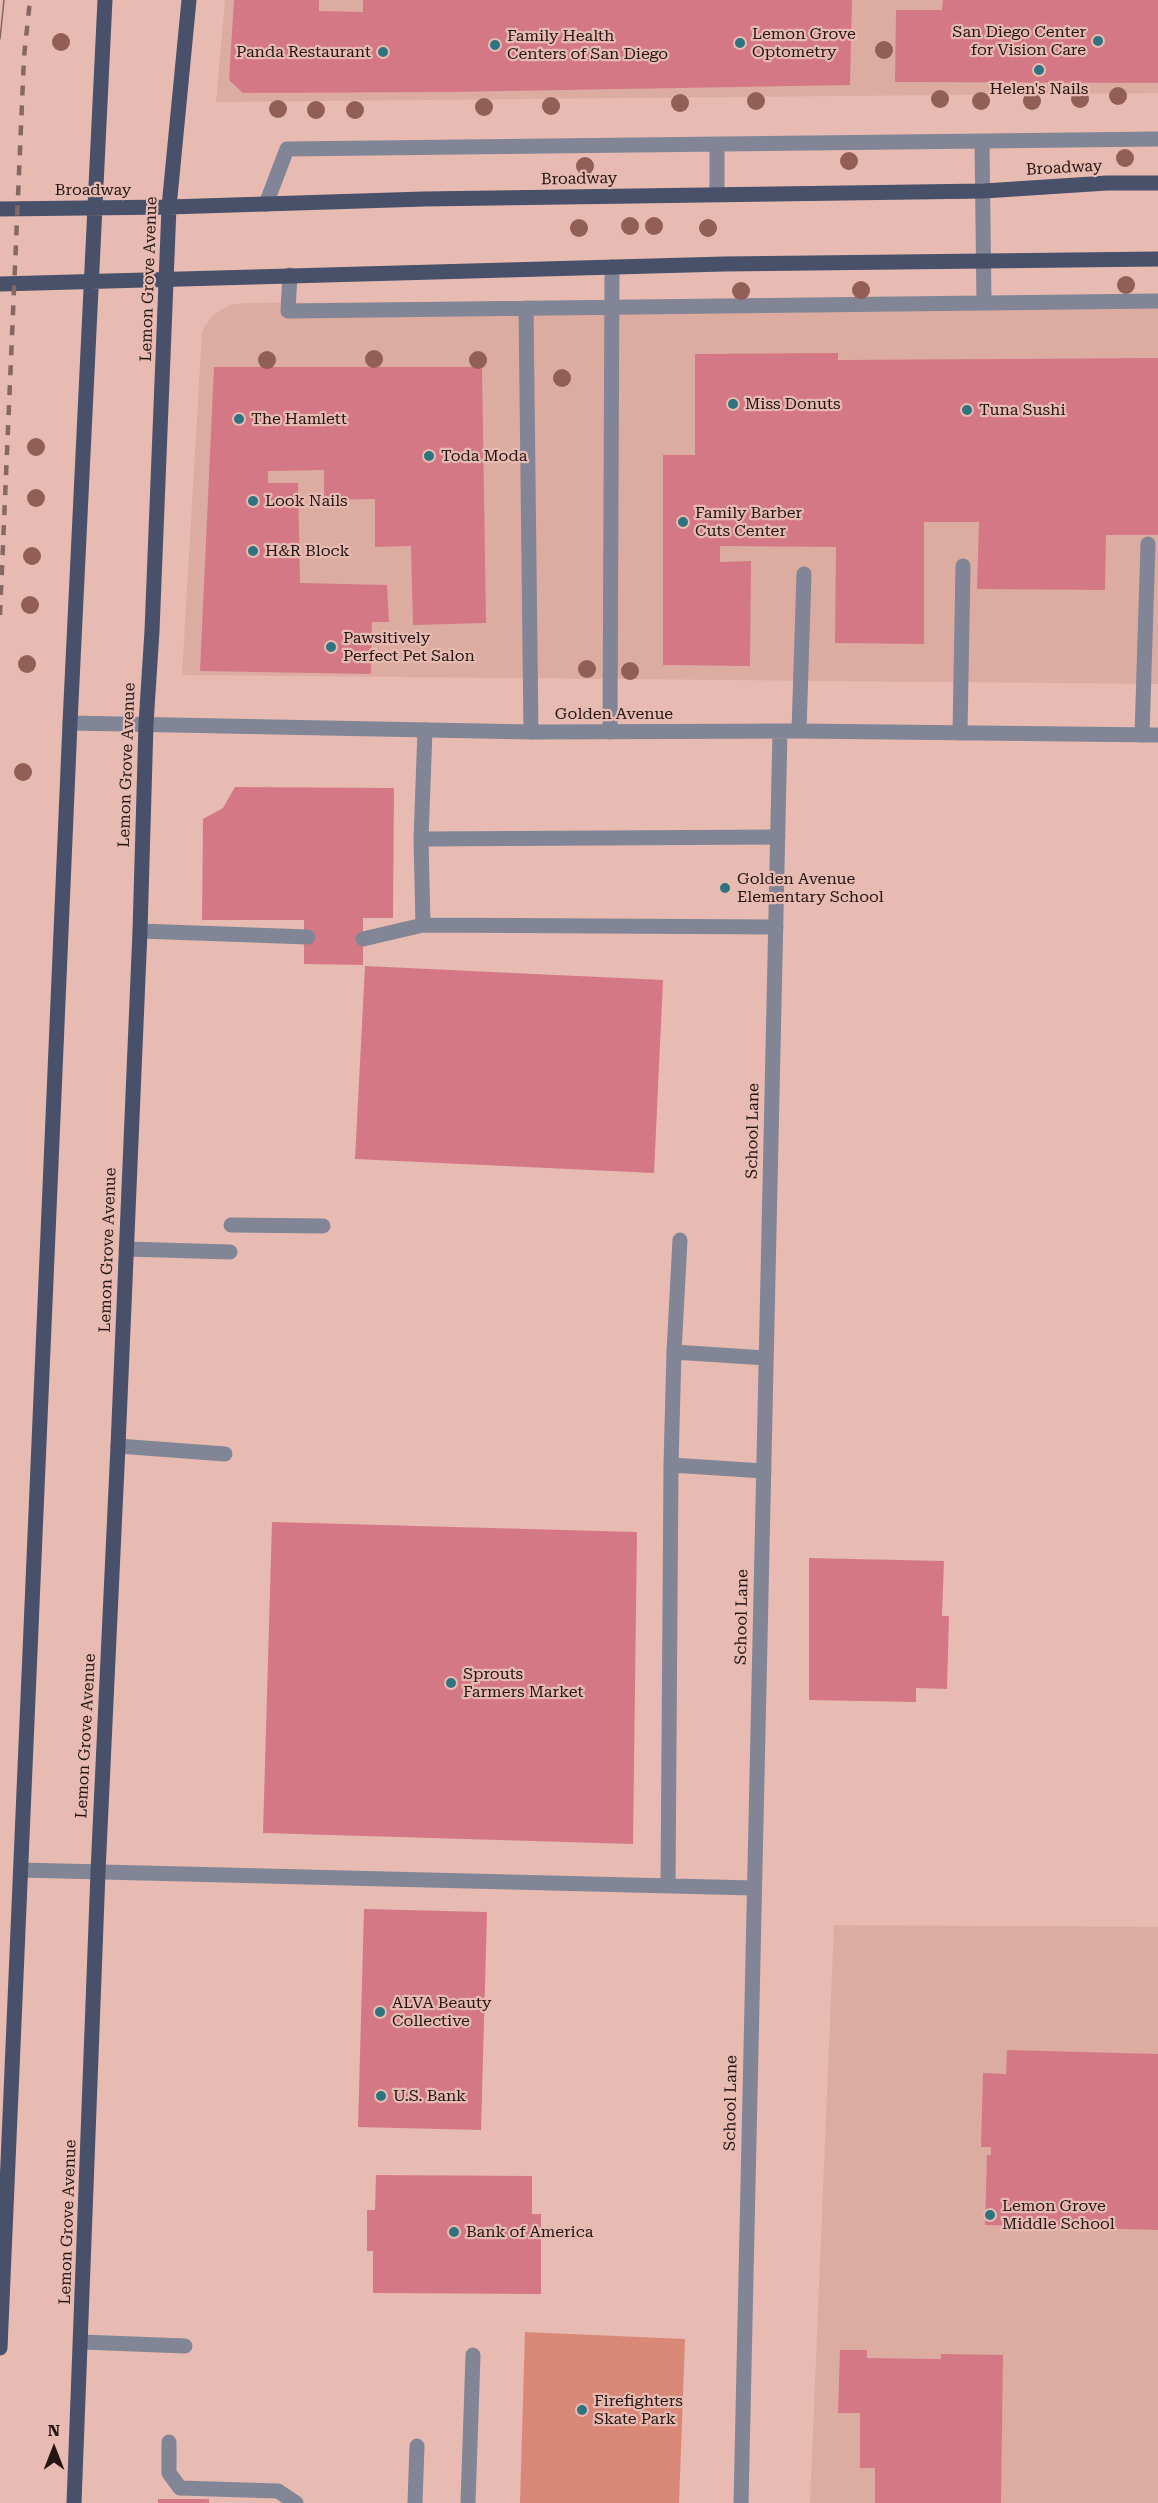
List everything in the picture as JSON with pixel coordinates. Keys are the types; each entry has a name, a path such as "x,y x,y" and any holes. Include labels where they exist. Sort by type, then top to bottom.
{"main road":[{"path":"0,2348 70,723 105,0"},
{"name":"Lemon Grove Avenue","path":"74,2503 82,2342 98,1872 140,931 146,724 152,631 169,207 189,0"},
{"name":"Broadway","path":"0,209 984,191 1107,183 1158,183"},
{"path":"0,284 612,267 1158,259"}],"street":[{"path":"266,204 287,149 982,143 1158,139"},
{"path":"982,143 984,303"},
{"path":"717,146 717,195"},
{"path":"610,732 612,267"},
{"path":"290,275 288,311 1158,301"},
{"path":"526,308 531,732"},
{"path":"1142,735 1148,544"},
{"path":"960,733 963,566"},
{"path":"799,731 804,574"},
{"name":"Golden Avenue","path":"70,723 531,732 799,731 1158,735"},
{"path":"423,925 421,839 425,730"},
{"name":"School Lane","path":"741,2503 780,731"},
{"path":"421,839 778,837"},
{"path":"363,939 423,925 776,927"},
{"path":"140,931 308,937"},
{"path":"231,1225 322,1226"},
{"path":"668,1885 671,1465 680,1240"},
{"path":"126,1249 230,1252"},
{"path":"674,1352 766,1358"},
{"path":"118,1446 225,1454"},
{"path":"671,1465 764,1471"},
{"path":"21,1870 754,1888"},
{"path":"82,2342 185,2346"},
{"path":"468,2503 473,2355"},
{"path":"169,2442 169,2474 180,2488 278,2491 296,2503"},
{"path":"415,2503 417,2446"}],"shaded area":[{"path":"225,0 1158,0 1158,93 216,102"},
{"path":"1158,298 1158,684 182,675 202,331 212,316 229,305 246,303"},
{"name":"Lemon Grove Middle School","path":"834,1925 1158,1927 1158,2503 810,2503"},
{"path":"525,2332 685,2339 679,2503 520,2503"}],"building":[{"path":"234,0 319,0 319,11 363,12 363,0 852,0 850,85 243,93 229,80"},
{"path":"943,0 1158,0 1158,83 895,82 896,10 942,10"},
{"path":"838,353 838,360 1158,358 1158,535 1106,535 1105,590 977,589 979,522 924,522 924,644 835,643 836,547 720,546 720,562 751,561 750,666 663,665 663,455 695,455 695,354"},
{"path":"214,367 482,367 486,623 413,625 411,546 375,547 375,499 324,500 324,470 268,471 268,483 298,483 300,583 387,585 389,622 372,622 371,674 200,671"},
{"path":"235,787 394,788 393,918 363,918 363,965 304,964 304,920 202,920 203,819 223,808"},
{"path":"365,966 663,980 654,1173 355,1159"},
{"name":"Sprouts Farmers Market","path":"272,1522 637,1532 633,1844 263,1833"},
{"path":"809,1558 944,1561 942,1616 949,1616 947,1689 916,1688 916,1702 809,1700"},
{"path":"364,1909 487,1912 481,2130 358,2127"},
{"path":"1007,2050 1158,2054 1158,2230 985,2225 987,2155 991,2155 991,2147 981,2147 983,2073 1006,2074"},
{"name":"Bank of America","path":"376,2175 532,2176 532,2214 541,2214 541,2294 373,2293 373,2251 367,2251 367,2210 375,2210"},
{"path":"840,2350 867,2350 867,2358 941,2359 941,2354 1003,2355 1001,2503 875,2503 875,2468 860,2468 860,2413 838,2413"},
{"path":"158,2499 209,2499 209,2503 158,2503"}],"tram line":[{"path":"0,39 4,0"}],"railway":[{"path":"0,615 24,57 30,0"}],"place":[{"name":"San Diego Center for Vision Care","path":"1098,41"},
{"name":"Lemon Grove Optometry","path":"740,43"},
{"name":"Family Health Centers of San Diego","path":"495,45"},
{"name":"Panda Restaurant","path":"383,52"},
{"name":"Helen's Nails","path":"1039,70"},
{"name":"Miss Donuts","path":"733,404"},
{"name":"Tuna Sushi","path":"967,410"},
{"name":"The Hamlett","path":"239,419"},
{"name":"Toda Moda","path":"429,456"},
{"name":"Look Nails","path":"253,501"},
{"name":"Family Barber Cuts Center","path":"683,522"},
{"name":"H&R Block","path":"253,551"},
{"name":"Pawsitively Perfect Pet Salon","path":"331,647"},
{"name":"Golden Avenue Elementary School","path":"725,888"},
{"name":"Sprouts Farmers Market","path":"451,1683"},
{"name":"ALVA Beauty Collective","path":"380,2012"},
{"name":"U.S. Bank","path":"381,2096"},
{"name":"Lemon Grove Middle School","path":"990,2215"},
{"name":"Bank of America","path":"454,2232"},
{"name":"Firefighters Skate Park","path":"582,2410"}]}
